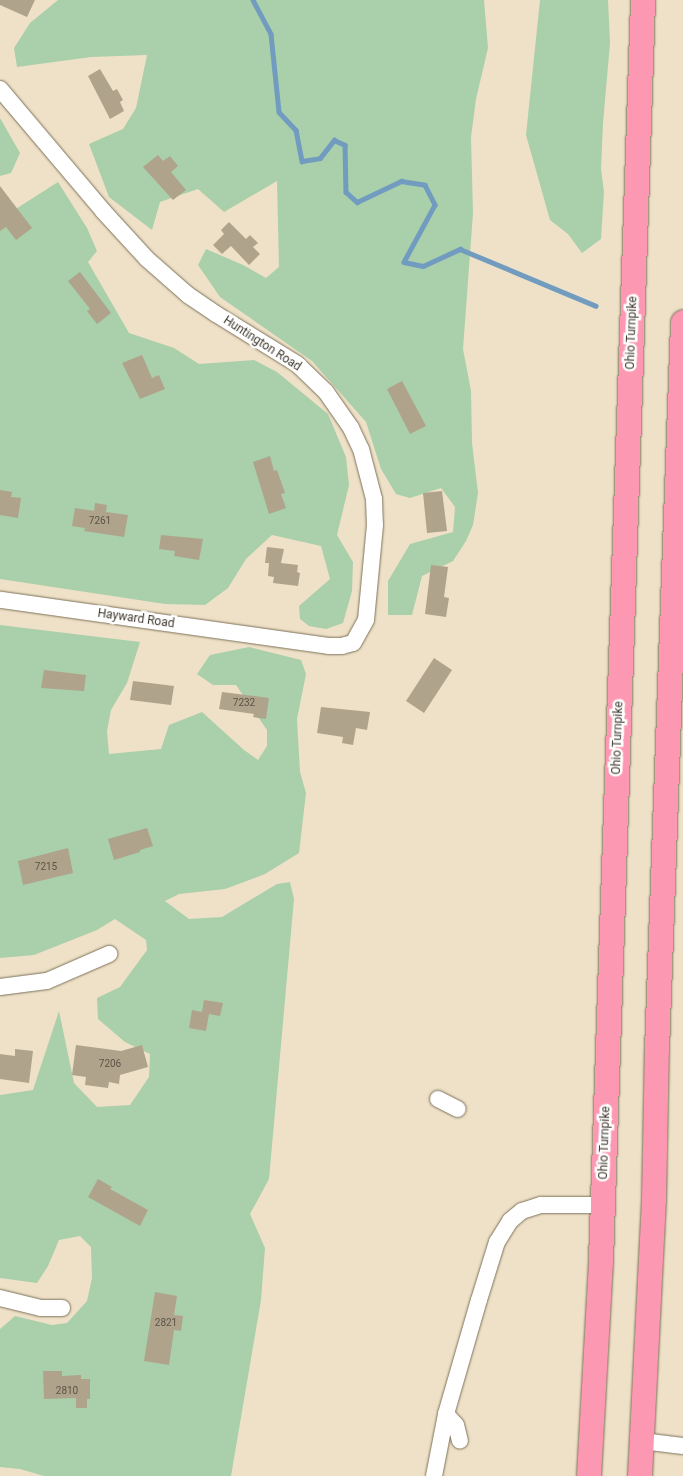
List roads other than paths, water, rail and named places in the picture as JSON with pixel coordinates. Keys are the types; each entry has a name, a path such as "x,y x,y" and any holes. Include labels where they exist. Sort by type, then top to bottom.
{"highway":[{"name":"Ohio Turnpike","path":"589,1476 603,1205 643,0"},
{"path":"640,1476 654,1201 657,1050 683,322"}],"street":[{"name":"Huntington Road","path":"0,89 147,259 195,300 297,364 326,392 351,428 370,476 374,499 374,540 366,620 353,643 342,646 272,638"},
{"name":"Hayward Road","path":"0,600 272,638"},
{"path":"0,987 47,981 109,954"},
{"path":"438,1099 458,1109"},
{"path":"434,1476 446,1414 497,1242 510,1222 522,1210 541,1205 603,1205"},
{"path":"0,1298 41,1308 62,1308"},
{"path":"446,1414 456,1425 460,1441"},
{"path":"642,1441 683,1446"}],"waterway":[{"path":"253,0 271,34 279,112 296,130 302,161 320,158 334,140 345,145 346,192 357,202 401,181 425,185 435,205 404,262 423,266 460,249 596,306"}]}
